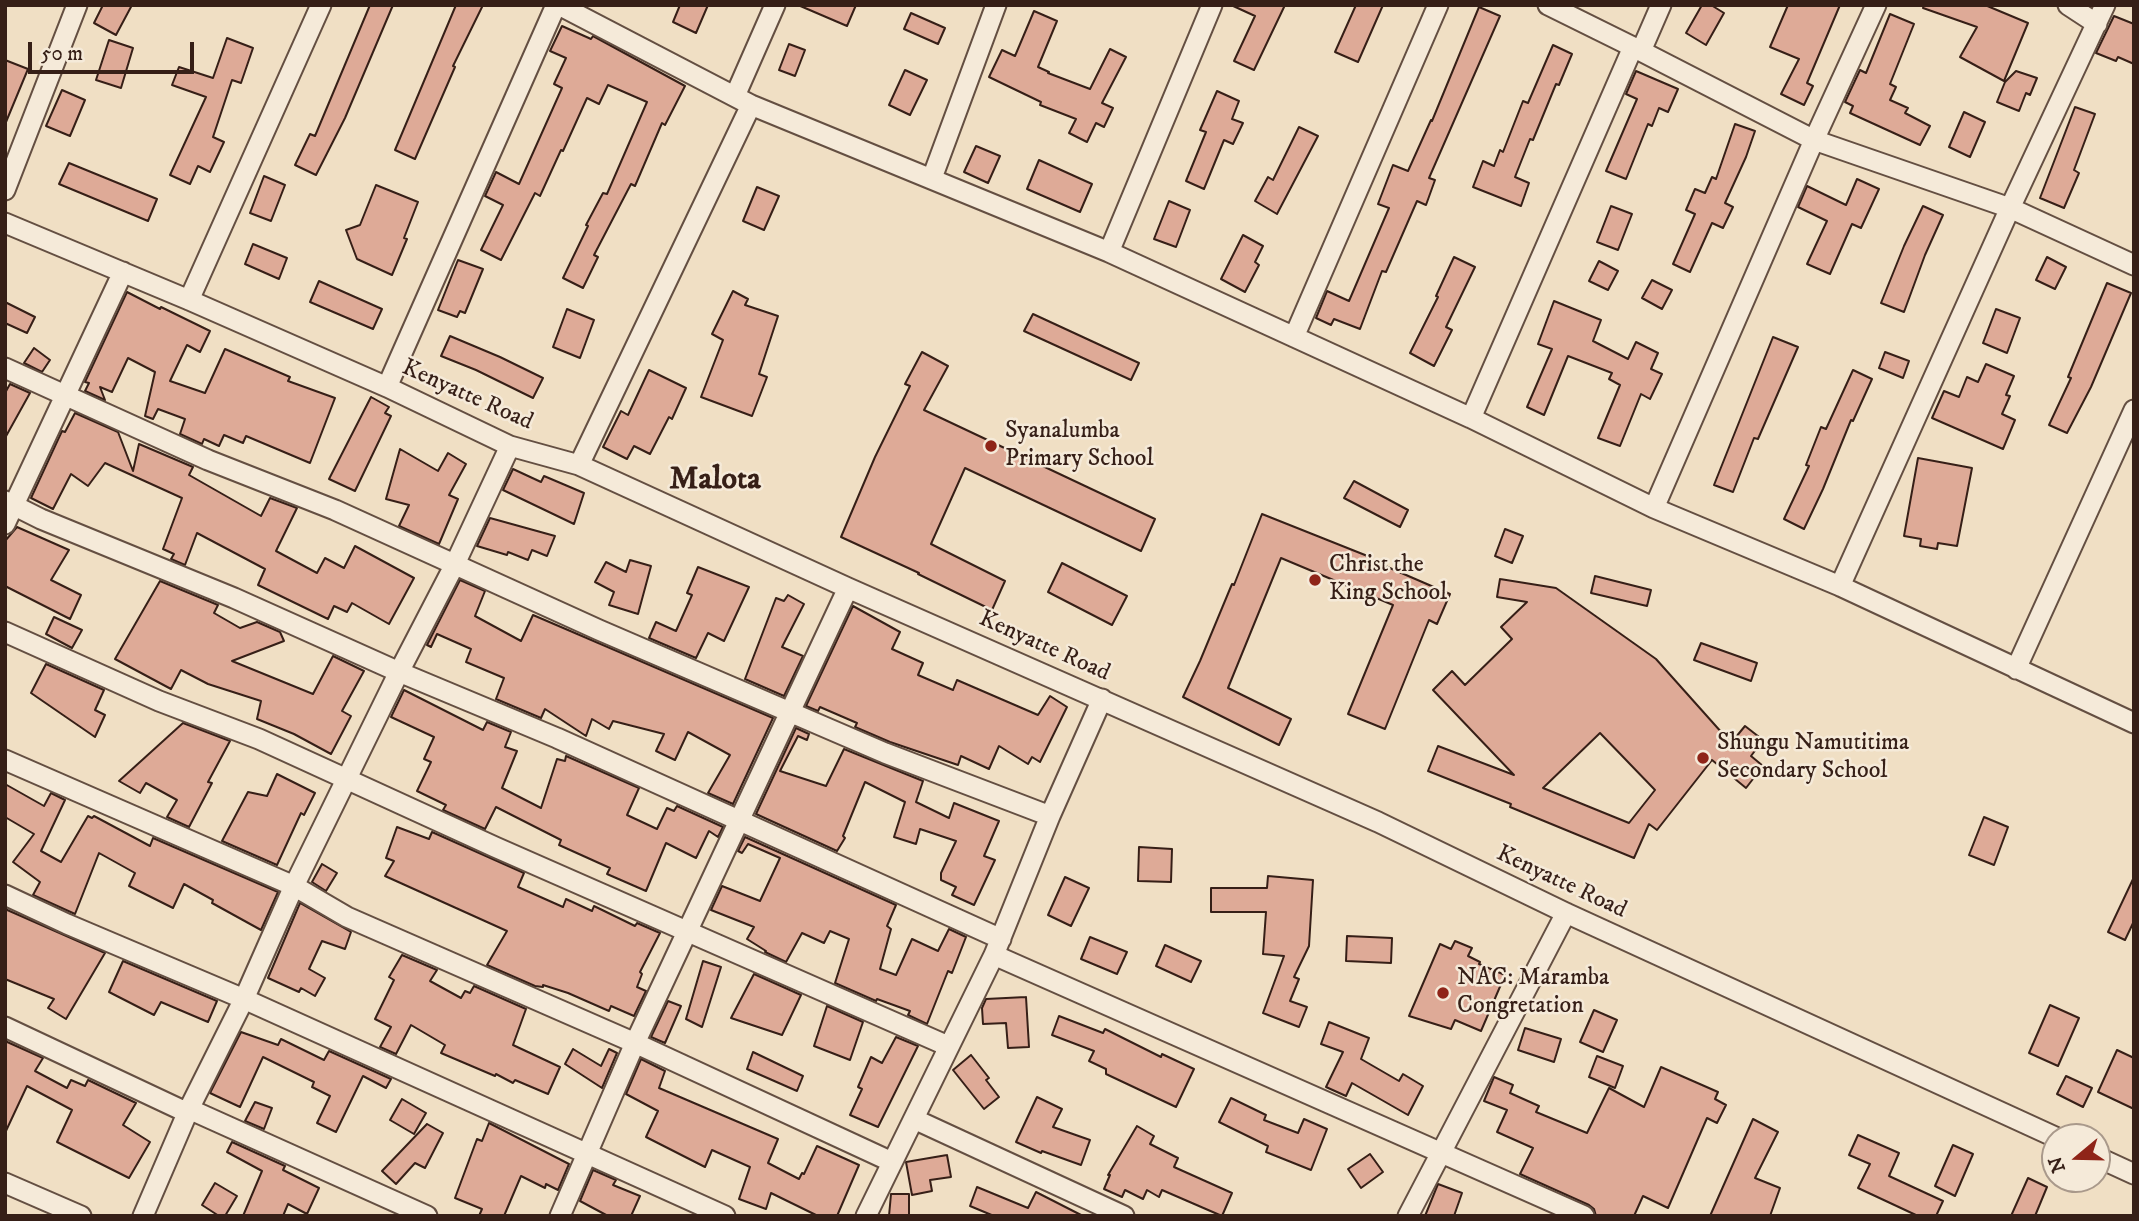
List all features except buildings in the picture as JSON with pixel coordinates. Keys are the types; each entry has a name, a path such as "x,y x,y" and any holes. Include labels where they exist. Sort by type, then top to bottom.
{"street":[{"path":"5,190 77,5"},
{"path":"190,300 321,5"},
{"path":"387,387 557,5 743,100 1109,252 1471,418 1654,509 1840,586 2134,723"},
{"path":"579,465 743,100 775,5"},
{"path":"932,178 996,5"},
{"path":"1109,252 1212,5"},
{"path":"1294,337 1438,5"},
{"path":"1548,5 1814,140 2010,208 2134,265"},
{"path":"1471,418 1637,49 1661,5"},
{"path":"1654,509 1814,140 1876,5"},
{"path":"2068,5 2097,24"},
{"path":"1840,586 2010,208 2105,5"},
{"name":"Kenyatte Road","path":"5,223 190,300 387,387 510,446 579,465 848,588 1378,822 1566,913 2041,1132"},
{"path":"5,524 10,503 123,272"},
{"path":"5,368 208,460 335,510 599,630 885,753 1050,816"},
{"path":"2016,669 2134,410"},
{"path":"143,1216 188,1111 244,999 294,886 455,564 510,446"},
{"path":"10,503 41,519 291,622 399,672 557,738 740,821 997,947 1584,1216"},
{"path":"560,1216 635,1043 848,588"},
{"path":"5,632 159,701 249,734 495,847 948,1046"},
{"path":"866,1216 997,947 1050,816 1102,699"},
{"path":"5,760 294,886 347,917 635,1043 892,1162"},
{"path":"5,895 244,999 725,1216"},
{"path":"1408,1216 1566,913"},
{"path":"5,1027 427,1216"},
{"path":"914,1119 1124,1216"},
{"path":"2111,1163 2134,1174"},
{"path":"5,1183 72,1214"}],"place":[{"name":"Syanalumba Primary School","path":"991,446"},
{"name":"Christ the King School","path":"1315,580"},
{"name":"Shungu Namutitima Secondary School","path":"1703,758"},
{"name":"NAC: Maramba Congretation","path":"1443,993"}],"district":[{"name":"Malota","path":"715,481"}]}
